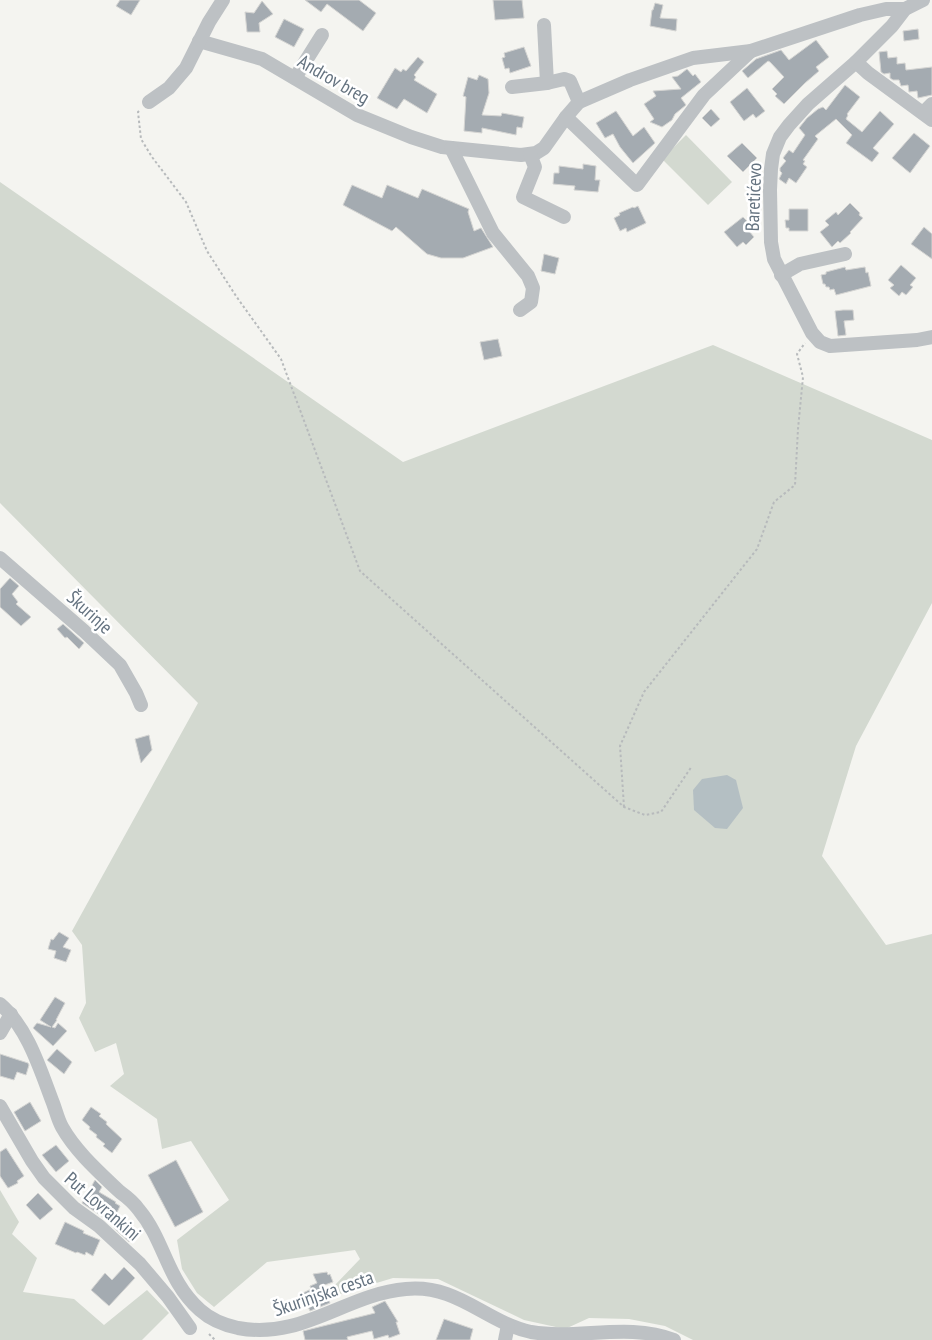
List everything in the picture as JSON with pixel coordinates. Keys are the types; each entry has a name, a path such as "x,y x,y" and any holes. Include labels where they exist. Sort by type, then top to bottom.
{"street":[{"path":"149,102 169,88 186,68 209,22 224,0"},
{"name":"Baretićevo","path":"923,0 904,9 892,26 856,62 808,104 788,125 780,137 773,154 770,176 771,242 774,259 781,275 812,333 820,342 830,346 932,338"},
{"path":"564,217 523,197 535,167 530,154 544,148 566,117 580,102 630,80 693,58 751,51 860,15 886,9 904,9"},
{"path":"544,25 548,83"},
{"path":"296,78 322,35"},
{"name":"Androv breg","path":"199,41 262,59 357,115 411,137 442,147 521,155 530,154"},
{"path":"566,117 637,185 704,96 751,51"},
{"path":"856,62 868,73 929,112"},
{"path":"512,87 548,83 564,79 570,81 580,102"},
{"path":"451,148 493,233 528,276 533,288 531,302 520,310"},
{"path":"781,275 800,264 845,254"},
{"name":"Škurinje","path":"0,558 120,665 141,705"},
{"name":"Škurinjska cesta","path":"0,1004 11,1014 47,1077 62,1127 75,1146 88,1152 139,1209 152,1229 179,1287 200,1310 214,1320 232,1327 277,1335 291,1327 389,1291 408,1288 438,1290 455,1296 508,1325 529,1332 559,1336 636,1332 656,1334 674,1340"},
{"path":"0,1032 11,1014"},
{"name":"Put Lovrankini","path":"0,1106 44,1178 74,1208 99,1226 140,1264 168,1297 192,1334"},
{"path":"192,1334 200,1310"},
{"path":"505,1340 508,1325"}],"path":[{"path":"149,102 138,112 141,139 152,157 186,202 208,251 236,296 281,359 360,571 624,807 645,815 661,812 692,766"},
{"path":"624,807 620,746 644,692 757,549 774,502 794,485 803,377 797,354 812,333"},
{"path":"208,1334 215,1340"}],"shaded area":[{"path":"686,135 732,182 708,205 662,159"},
{"path":"0,182 403,462 713,345 932,440 932,603 856,746 822,856 886,945 932,934 932,1340 693,1340 665,1326 629,1319 589,1318 565,1329 524,1320 438,1279 393,1278 337,1295 335,1285 360,1259 355,1250 267,1262 214,1307 197,1293 182,1269 177,1240 229,1200 191,1141 162,1149 157,1119 110,1086 124,1074 116,1043 95,1052 79,1018 86,1003 82,945 72,931 198,703 0,503"},
{"path":"727,775 736,780 743,808 727,829 715,828 694,810 693,790 702,779"},
{"path":"0,1190 19,1222 12,1234 37,1258 23,1292 74,1299 104,1325 147,1290 169,1313 142,1340 0,1340"}],"building":[{"path":"120,0 140,0 131,15 116,6"},
{"path":"305,0 359,0 376,13 363,31 327,4 321,12"},
{"path":"493,0 522,0 524,18 495,20"},
{"path":"262,1 273,14 259,23 260,32 247,32 245,12 254,13"},
{"path":"655,3 663,5 660,18 677,19 676,31 650,26"},
{"path":"284,19 304,29 294,47 275,37"},
{"path":"918,29 919,39 904,41 903,31"},
{"path":"816,40 829,57 816,67 819,71 784,104 775,96 777,94 772,89 784,77 770,62 768,61 748,78 742,71 756,59 781,50 789,60"},
{"path":"524,47 531,66 510,73 509,68 505,69 502,58 505,57 504,53"},
{"path":"887,51 888,58 897,57 897,64 905,63 906,70 932,67 932,95 918,98 917,91 909,92 908,85 901,86 899,80 890,78 890,73 884,74 881,72 879,52"},
{"path":"418,57 424,62 414,75 416,77 414,80 437,94 427,113 404,99 397,109 377,98 395,68 401,72 403,69 406,71"},
{"path":"687,69 693,76 695,74 701,82 681,98 686,105 675,114 672,120 662,127 650,122 654,119 644,104 656,96 653,91 681,89 672,77 678,76"},
{"path":"479,75 488,79 489,93 482,115 501,116 502,113 524,117 522,128 517,127 516,135 482,128 482,133 464,131 466,97 463,96 468,77 477,80"},
{"path":"845,85 860,97 847,114 846,119 862,132 880,111 894,124 873,148 879,153 872,162 846,143 852,135 836,119 815,136 818,139 803,160 805,161 803,164 807,167 796,183 789,178 786,184 779,179 782,173 780,168 786,161 783,158 789,150 793,153 805,135 799,128 818,109 823,107 826,110"},
{"path":"747,88 765,111 756,118 753,114 744,121 730,102"},
{"path":"711,109 720,119 711,127 702,118"},
{"path":"616,111 633,136 644,127 655,143 633,163 620,147 613,134 605,138 596,123"},
{"path":"914,133 930,146 910,173 892,158"},
{"path":"742,143 757,158 743,172 727,156"},
{"path":"583,164 596,166 595,180 600,180 598,192 574,190 575,186 553,184 554,173 559,173 559,166 583,169"},
{"path":"352,185 382,198 387,185 418,198 422,189 469,209 468,212 474,231 481,228 493,247 463,258 441,258 427,254 396,227 392,231 343,205"},
{"path":"850,203 863,218 851,233 840,243 838,241 832,247 820,232 829,225 825,221 836,212 838,215"},
{"path":"638,206 646,223 627,232 626,228 620,231 614,218 620,215 619,213"},
{"path":"789,209 808,209 808,231 789,231 789,228 786,228 785,220 789,220"},
{"path":"743,217 753,227 749,231 754,237 746,245 743,242 737,247 724,232"},
{"path":"924,227 932,234 932,259 911,244"},
{"path":"544,254 559,258 555,274 541,271"},
{"path":"901,265 916,278 910,285 913,287 906,295 902,292 899,296 890,288 894,285 888,280"},
{"path":"845,267 846,270 865,267 871,286 836,295 834,289 830,290 829,287 823,284 821,275"},
{"path":"853,310 854,320 844,321 846,335 838,336 835,311"},
{"path":"498,339 502,356 484,360 480,342"},
{"path":"10,578 19,586 12,594 18,602 16,604 31,617 21,626 0,607 0,589"},
{"path":"63,624 84,643 79,649 57,629"},
{"path":"149,735 152,750 141,763 135,739"},
{"path":"59,932 69,938 63,947 71,950 66,962 54,958 56,951 48,949 51,939 53,940"},
{"path":"55,997 65,1003 52,1027 55,1028 58,1023 67,1031 53,1046 33,1028 37,1023 51,1027 40,1020"},
{"path":"57,1049 72,1062 64,1074 47,1060"},
{"path":"0,1054 28,1063 26,1075 17,1072 14,1080 0,1076"},
{"path":"30,1102 41,1121 25,1131 14,1112"},
{"path":"91,1107 101,1114 99,1116 122,1139 112,1153 103,1146 105,1144 96,1137 97,1135 82,1120"},
{"path":"56,1145 69,1161 56,1172 42,1155"},
{"path":"6,1148 24,1176 17,1181 18,1183 8,1188 0,1176 0,1152"},
{"path":"176,1160 203,1212 175,1227 148,1175"},
{"path":"95,1180 102,1187 99,1192 120,1206 112,1223 82,1203"},
{"path":"38,1193 53,1209 40,1220 26,1205"},
{"path":"118,1219 133,1232 129,1242 113,1227"},
{"path":"65,1222 84,1231 83,1233 100,1240 93,1256 86,1252 85,1255 76,1253 55,1244"},
{"path":"124,1267 135,1278 109,1306 91,1290 105,1273 112,1280"},
{"path":"327,1272 328,1275 330,1274 333,1282 322,1286 330,1303 310,1311 307,1304 303,1306 299,1295 311,1289 310,1286 317,1283 313,1274"},
{"path":"385,1301 398,1322 396,1322 400,1334 389,1338 388,1335 374,1339 372,1331 347,1337 348,1340 305,1340 303,1331 375,1313 372,1307"},
{"path":"444,1319 473,1329 470,1340 436,1340"}]}
